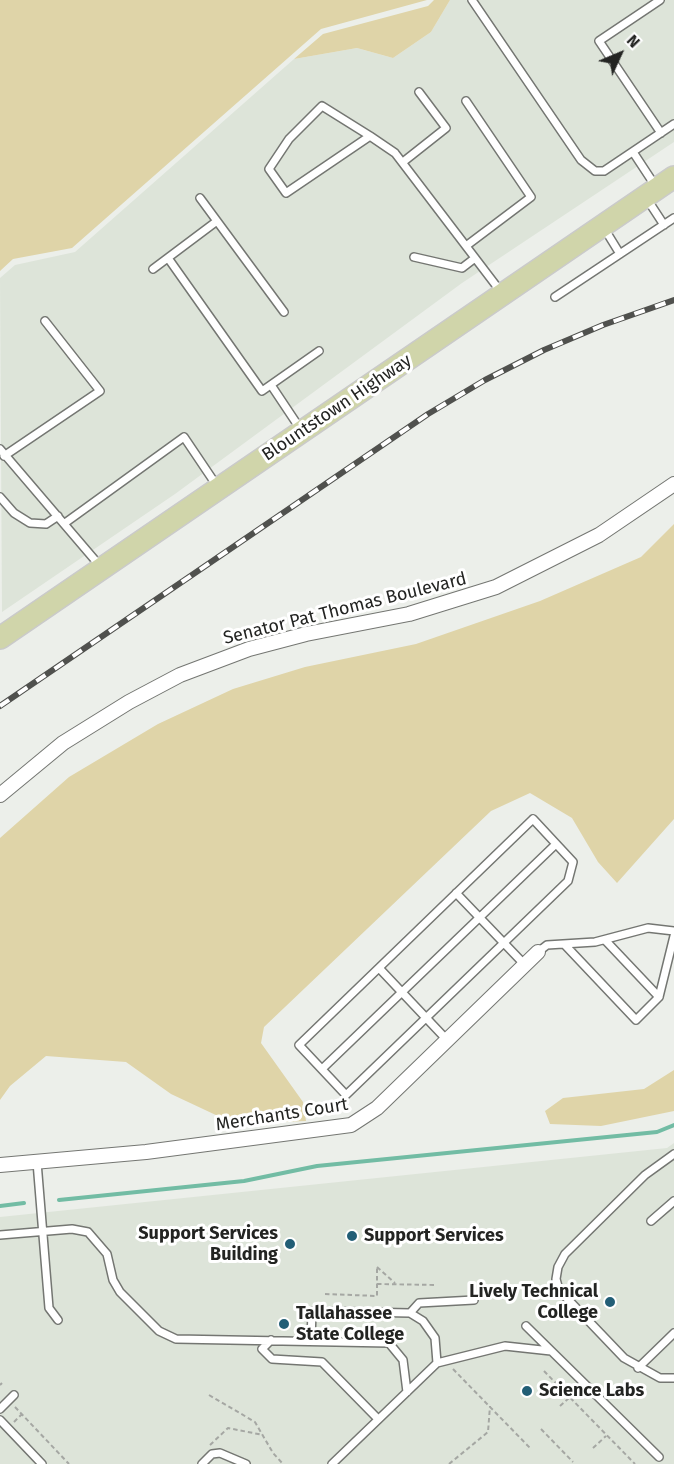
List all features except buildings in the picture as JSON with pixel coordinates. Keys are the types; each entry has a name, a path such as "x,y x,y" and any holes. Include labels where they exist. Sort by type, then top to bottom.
{"main road":[{"name":"Blountstown Highway","path":"0,638 659,188"}],"street":[{"name":"Senator Pat Thomas Boulevard","path":"0,795 63,743 129,702 180,675 249,649 306,634 409,614 496,587 599,535 674,484"},
{"name":"Merchants Court","path":"0,1165 146,1152 351,1125 377,1108 538,952"}],"lane":[{"path":"472,0 586,165 595,171 604,171 674,124"},
{"path":"660,0 599,41 661,133"},
{"path":"403,162 446,128 419,92"},
{"path":"466,101 531,197 466,246"},
{"path":"370,136 286,193 269,169 289,139 322,106 370,136 395,153 503,294"},
{"path":"633,152 659,188 664,225"},
{"path":"200,198 284,312"},
{"path":"555,297 674,218"},
{"path":"153,269 217,221"},
{"path":"603,226 620,254"},
{"path":"414,257 462,268 475,258"},
{"path":"168,258 262,392 319,351"},
{"path":"45,321 100,391 2,452 102,568"},
{"path":"271,385 302,432"},
{"path":"65,523 184,437 219,488"},
{"path":"0,497 14,513 30,523 45,524 58,516"},
{"path":"533,819 573,862 572,873 568,881 346,1095 299,1045 456,893 533,819"},
{"path":"322,1069 556,844"},
{"path":"456,893 525,964"},
{"path":"538,952 547,945 605,940 648,928 674,931"},
{"path":"565,945 636,1020 659,997 674,936"},
{"path":"605,940 659,997"},
{"path":"379,968 447,1040"},
{"path":"674,1154 645,1175 565,1254 558,1267 556,1279 559,1290 624,1358 638,1368 660,1378 674,1378"},
{"path":"37,1162 49,1308 58,1320"},
{"path":"651,1221 674,1201"},
{"path":"0,1234 72,1229 88,1233 99,1242 107,1254 113,1280 120,1292 159,1331 176,1340 389,1343 403,1360 407,1392"},
{"path":"410,1313 419,1303 474,1300"},
{"path":"311,1341 312,1311 410,1313 423,1320 435,1338 437,1364"},
{"path":"526,1326 659,1457"},
{"path":"638,1368 674,1333"},
{"path":"271,1340 262,1348 272,1359 322,1362 378,1419"},
{"path":"332,1464 437,1364 505,1346 551,1351"},
{"path":"0,1409 12,1398"},
{"path":"0,1420 42,1464"},
{"path":"202,1464 212,1454 220,1453 246,1464"}],"path":[{"path":"325,1294 377,1296 377,1267 396,1284"},
{"path":"377,1284 437,1285"},
{"path":"452,1367 531,1449"},
{"path":"544,1371 634,1464"},
{"path":"209,1395 255,1422 283,1464"},
{"path":"560,1406 569,1397"},
{"path":"12,1398 22,1414 69,1464"},
{"path":"449,1464 488,1432 490,1406"},
{"path":"14,1422 22,1414"},
{"path":"206,1450 228,1428 263,1435"},
{"path":"541,1429 573,1462"},
{"path":"593,1448 606,1435"},
{"path":"456,1456 456,1464"}],"shaded area":[{"path":"0,0 427,0 321,29 72,248 13,259 0,271"},
{"path":"434,0 450,0 431,32 393,58 357,48 294,59 323,34 428,6"},
{"path":"450,0 674,0 674,142 462,283 175,494 2,612 0,278 15,265 75,252 294,59 357,48 393,58 431,32"},
{"path":"674,524 674,819 617,883 598,862 572,818 530,793 491,811 264,1027 261,1043 303,1102 306,1121 235,1124 171,1094 126,1062 46,1056 10,1086 0,1100 0,838 69,777 158,724 233,689 305,667 416,644 540,601 641,557"},
{"path":"674,1070 674,1111 601,1126 550,1124 545,1111 563,1098 644,1089"},
{"name":"Tallahassee State College","path":"674,1143 674,1464 0,1464 0,1217 667,1148"}],"waterway":[{"path":"59,1200 244,1181 317,1166 657,1132 674,1125"},
{"path":"0,1206 24,1203"}],"railway":[{"path":"0,706 428,414 485,380 544,350 603,325 674,300"}],"place":[{"name":"Support Services","path":"352,1236"},
{"name":"Support Services Building","path":"290,1244"},
{"name":"Lively Technical College","path":"610,1302"},
{"name":"Tallahassee State College","path":"284,1324"},
{"name":"Science Labs","path":"527,1391"}]}
